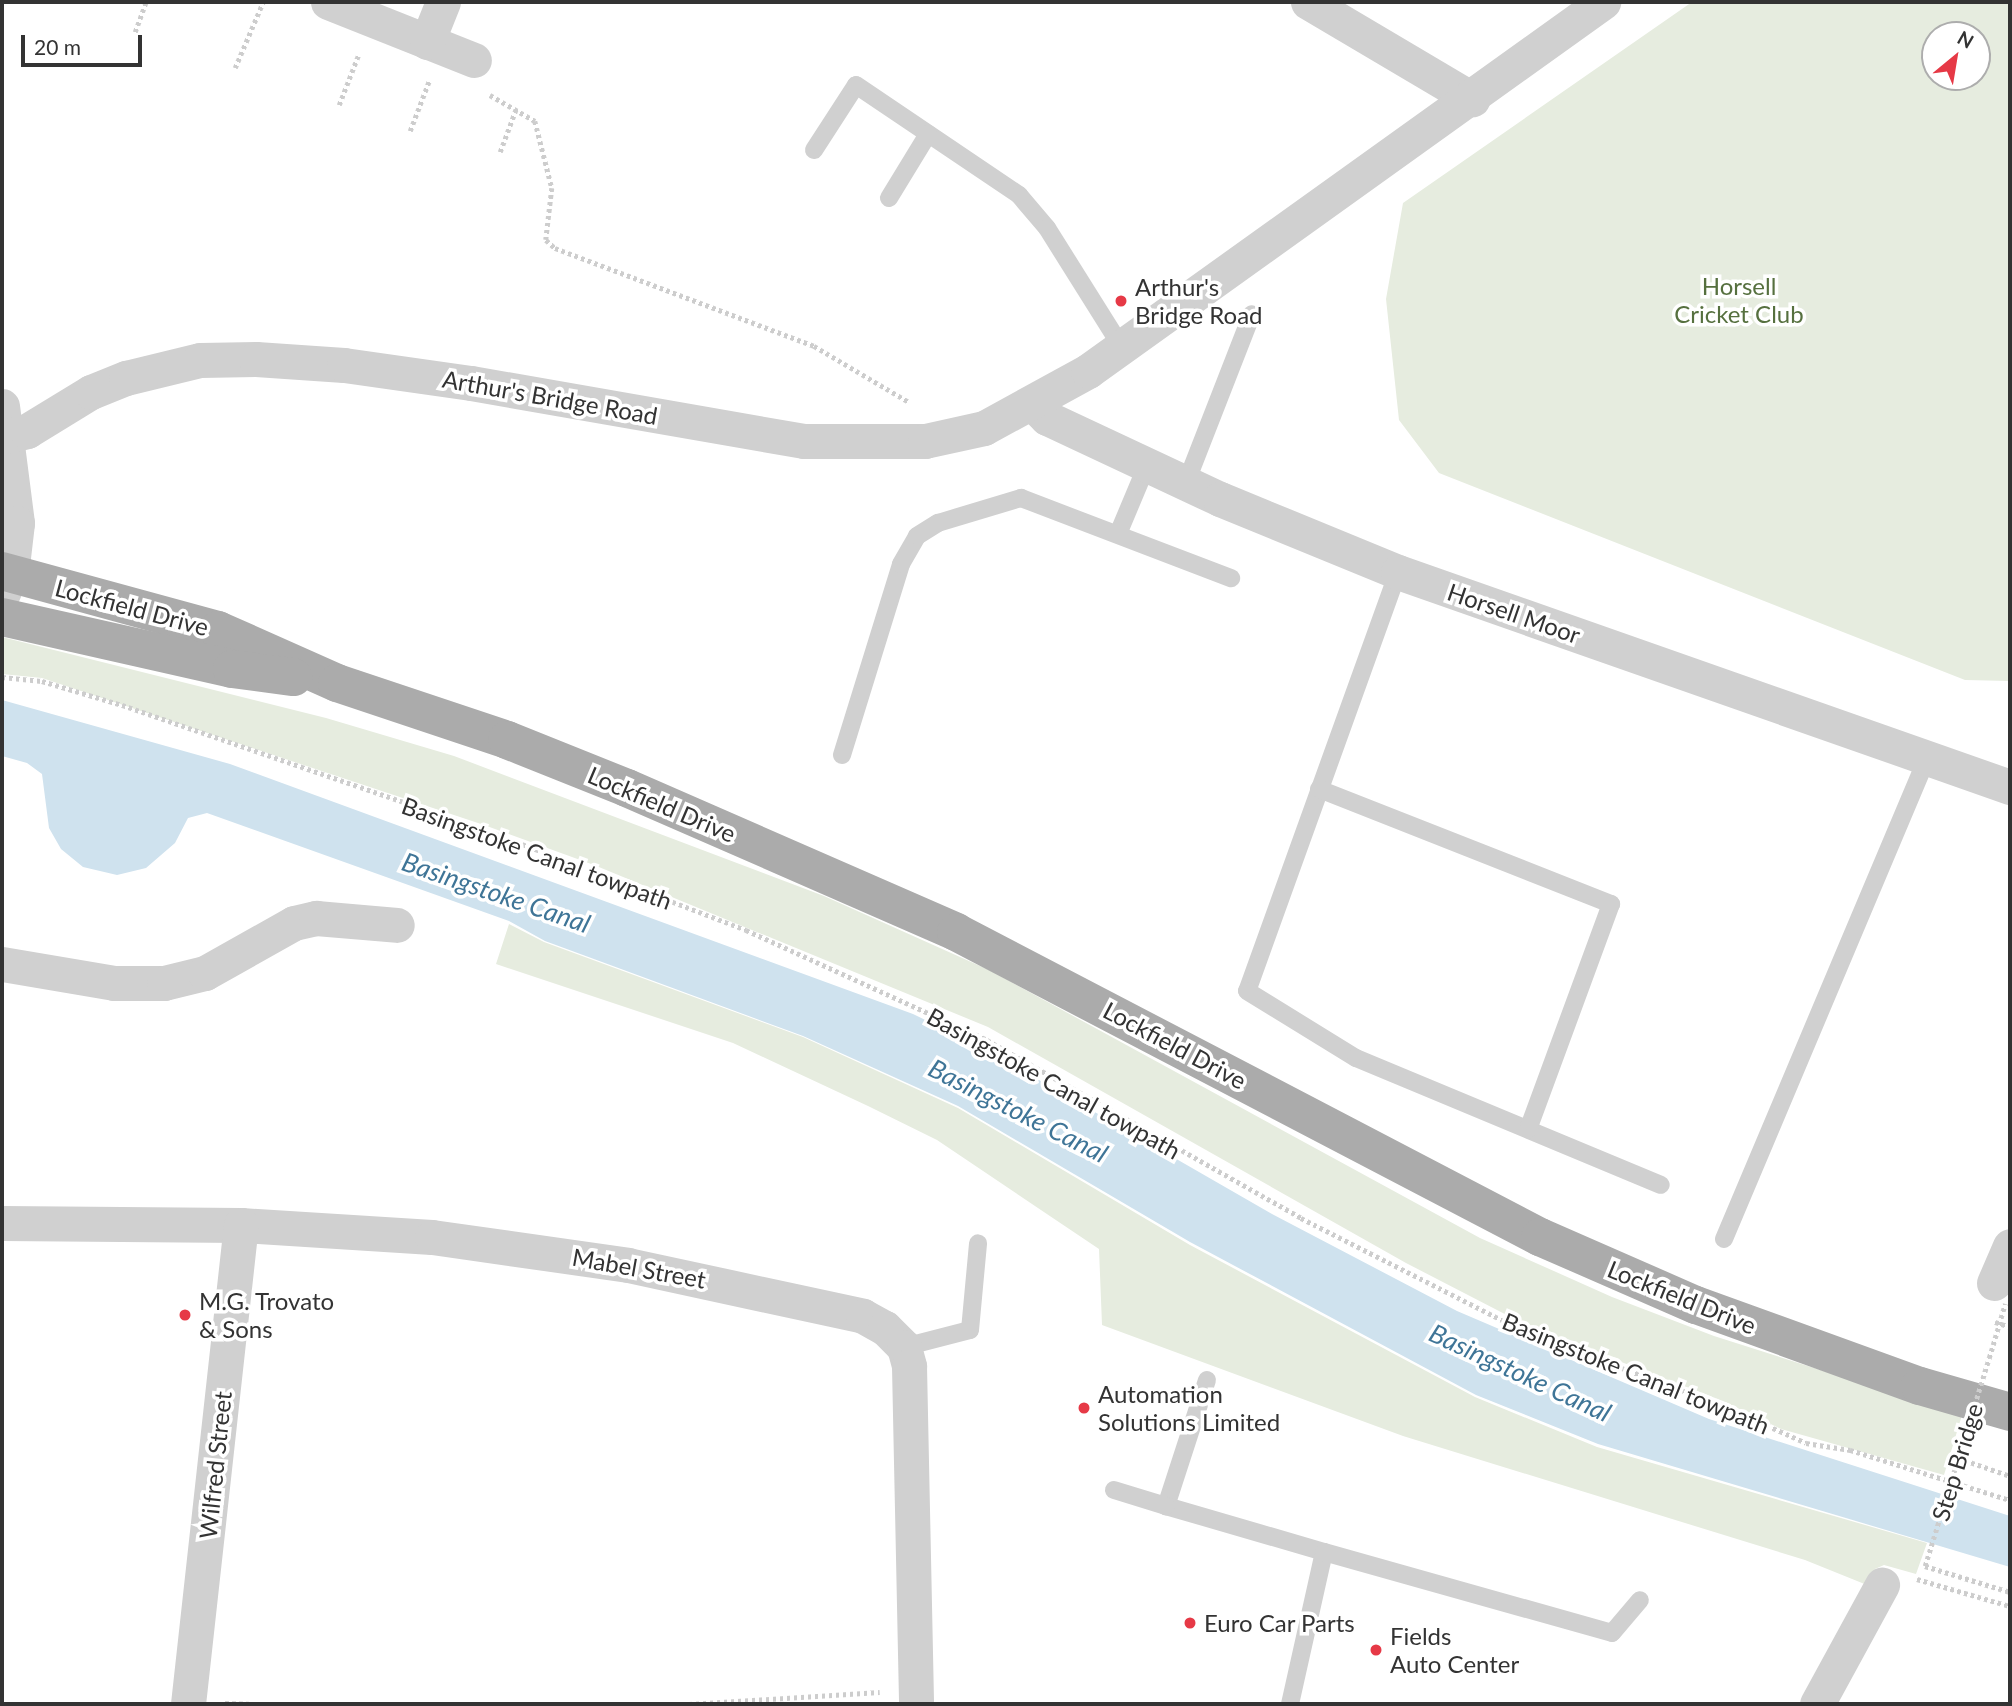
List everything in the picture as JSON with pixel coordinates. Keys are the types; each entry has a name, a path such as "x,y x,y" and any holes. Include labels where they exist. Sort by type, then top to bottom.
{"main road":[{"name":"Lockfield Drive","path":"5,580 218,630 337,682 507,740 627,788 956,932 1418,1176 1632,1278 1920,1386 2010,1412"},
{"name":"Lockfield Drive","path":"2,617 232,669 337,682"}],"street":[{"path":"328,2 474,60"},
{"path":"435,44 443,2"},
{"path":"1308,2 1472,99"},
{"name":"Arthur's Bridge Road","path":"4,421 27,431 91,392 126,378 200,360 256,359 439,378 804,441 925,442 984,428 1033,404 1121,346 1472,99 1603,2"},
{"name":"Horsell Moor","path":"1033,404 1046,418 1186,483 1398,572 2010,787"},
{"path":"4,421 17,523 5,580"},
{"path":"2,964 114,983 164,983 205,973 295,923 316,918 397,925"},
{"name":"Mabel Street","path":"2,1223 241,1225 432,1237 628,1265 832,1306 886,1328 904,1346"},
{"name":"Wilfred Street","path":"204,1704 241,1225"},
{"path":"1999,1294 2010,1245"},
{"path":"901,1698 909,1366 904,1346"},
{"path":"1817,1704 1882,1585"}],"lane":[{"path":"814,150 856,85 1019,195 1033,210 1121,346"},
{"path":"889,198 928,134"},
{"path":"1186,483 1252,314"},
{"path":"1118,534 1147,465"},
{"path":"842,755 901,564 916,536 938,523 1021,498 1231,578"},
{"path":"1398,572 1247,991 1356,1058 1661,1185"},
{"path":"1724,1239 1927,758"},
{"path":"1319,789 1611,904 1528,1129"},
{"path":"904,1346 971,1330 978,1242"},
{"path":"1166,1506 1207,1380"},
{"path":"1114,1490 1612,1633 1640,1600"},
{"path":"1290,1704 1324,1552"}],"path":[{"path":"135,32 146,2"},
{"path":"235,68 263,2"},
{"path":"339,105 373,19"},
{"path":"410,131 435,44"},
{"path":"474,60 477,87 536,121 549,165 552,188 546,240 555,248 814,346 962,433"},
{"path":"500,152 516,109"},
{"name":"Basingstoke Canal towpath","path":"2,677 42,681 122,705 496,834 746,930 987,1040 1301,1218 1530,1334 1722,1405 1806,1443 1850,1450 2010,1500"},
{"name":"Step Bridge","path":"1999,1294 1989,1359 1925,1566 2010,1592"},
{"path":"1958,1458 2010,1476"},
{"path":"1923,1582 2010,1606"},
{"path":"689,1704 901,1698"},
{"path":"204,1704 249,1704"}],"green space":[{"name":"Horsell Cricket Club","path":"1692,2 2010,2 2010,681 1965,680 1439,473 1399,420 1386,299 1403,203"},
{"path":"2,637 326,718 454,756 824,896 989,970 1480,1238 1612,1297 1714,1336 1962,1415 1944,1475 1781,1429 1723,1401 1530,1327 1406,1263 988,1027 594,865 484,825 42,678 2,674"},
{"path":"509,924 544,942 803,1037 958,1108 1190,1245 1475,1397 1597,1447 1927,1543 1916,1574 1884,1565 1875,1569 1867,1585 1805,1560 1403,1436 1102,1325 1099,1249 937,1140 868,1106 733,1043 496,964"}],"water":[{"name":"Basingstoke Canal","path":"2,700 230,764 913,1014 977,1045 985,1060 994,1054 1272,1214 1457,1311 1709,1419 2010,1516 2010,1567 1598,1444 1476,1395 1190,1242 958,1106 803,1036 545,941 509,921 207,813 188,818 175,843 146,868 117,875 83,867 61,849 49,828 42,774 27,763 2,756"}],"place":[{"name":"Arthur's Bridge Road","path":"1121,301"},
{"name":"M.G. Trovato & Sons","path":"185,1315"},
{"name":"Automation Solutions Limited","path":"1084,1408"},
{"name":"Euro Car Parts","path":"1190,1623"},
{"name":"Fields Auto Center","path":"1376,1650"}]}
